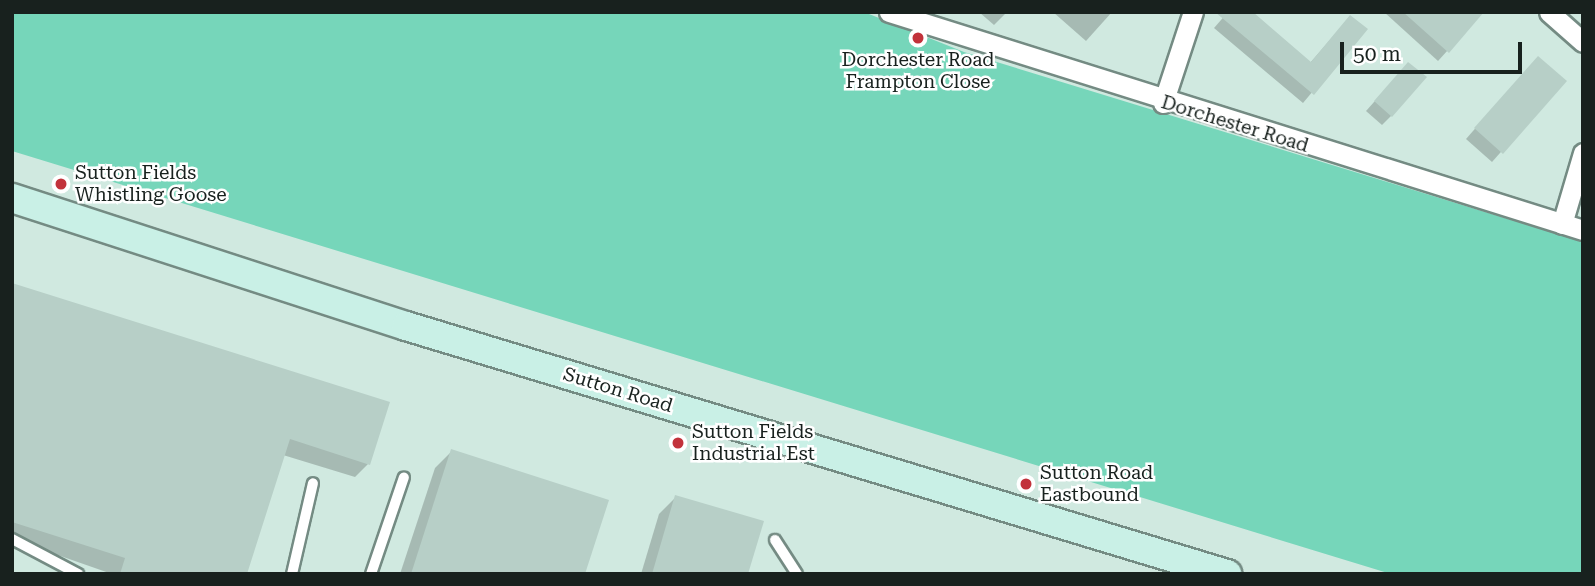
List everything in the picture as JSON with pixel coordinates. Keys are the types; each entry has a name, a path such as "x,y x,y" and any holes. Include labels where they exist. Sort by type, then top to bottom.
{"street":[{"name":"Dorchester Road","path":"889,12 1163,103 1583,230"},
{"path":"1163,103 1193,12"},
{"path":"1549,12 1583,42"},
{"path":"1562,224 1583,153"},
{"name":"Sutton Road","path":"12,198 406,326 1227,574"}],"lane":[{"path":"371,574 404,477"},
{"path":"292,574 313,483"},
{"path":"12,539 71,573"},
{"path":"775,540 797,574"}],"green space":[{"path":"12,12 864,12 964,52 1583,242 1583,574 1391,574 12,151"}],"building":[{"path":"1215,12 1253,12 1311,62 1350,15 1368,29 1314,95"},
{"path":"1403,12 1484,12 1449,53"},
{"path":"1538,56 1567,81 1503,154 1474,128"},
{"path":"1408,62 1427,77 1392,117 1374,101"},
{"path":"12,283 390,402 370,465 290,439 247,574 120,574 125,558 12,522"},
{"path":"451,449 609,500 585,574 411,574"},
{"path":"675,495 764,521 748,574 652,574"}],"place":[{"name":"Dorchester Road Frampton Close","path":"918,38"},
{"name":"Sutton Fields Whistling Goose","path":"61,184"},
{"name":"Sutton Fields Industrial Est","path":"678,443"},
{"name":"Sutton Road Eastbound","path":"1026,484"}]}
